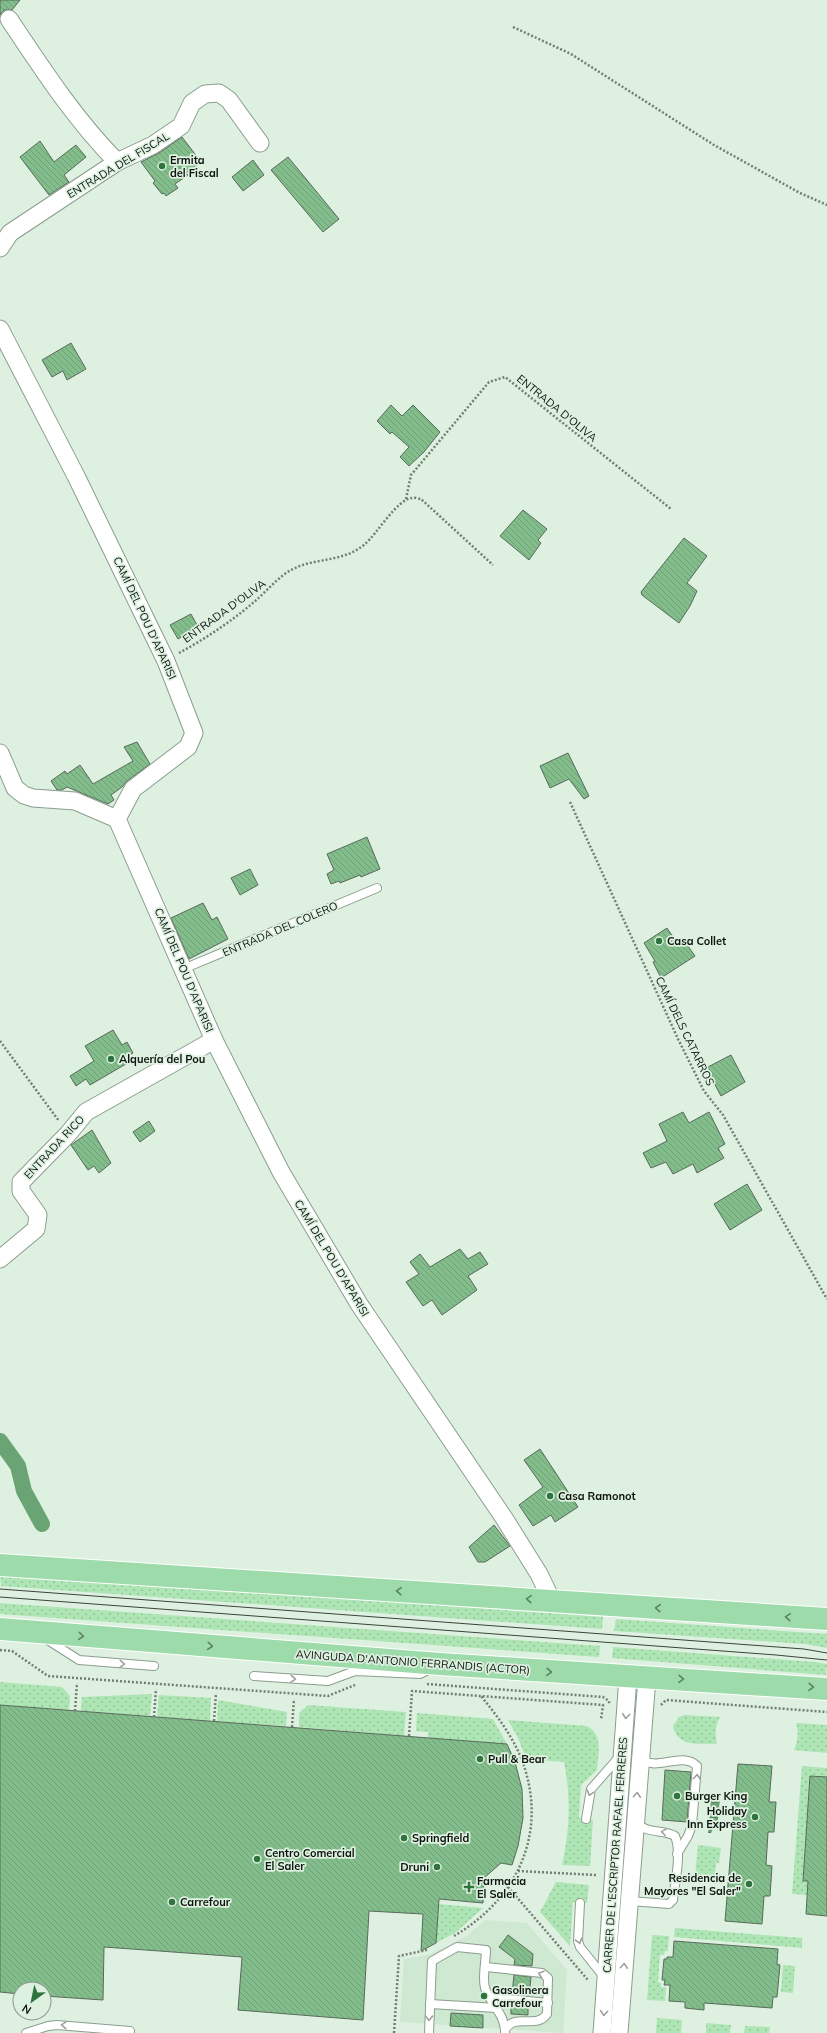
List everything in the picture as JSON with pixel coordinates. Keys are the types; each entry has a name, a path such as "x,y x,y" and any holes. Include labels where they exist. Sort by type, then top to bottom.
{"main road":[{"path":"0,1564 827,1619"},
{"name":"AVINGUDA D'ANTONIO FERRANDIS (ACTOR)","path":"0,1629 440,1664 827,1688"}],"street":[{"path":"9,19 60,96 91,135 118,162"},
{"name":"ENTRADA DEL FISCAL","path":"0,248 10,233 118,162 153,145 181,126 192,103 205,94 219,93 229,100 260,143"},
{"name":"CAMÍ DEL POU D'APARISI","path":"0,329 76,476 166,661 194,733 188,747 133,789 117,819 214,1040 281,1172 359,1304 504,1518 539,1574 552,1601"},
{"path":"0,753 16,788 24,795 33,798 75,801 117,819"},
{"name":"ENTRADA RICO","path":"0,1259 36,1229 38,1215 21,1191 21,1182 74,1128 86,1112 214,1040"},
{"name":"CARRER DE L'ESCRIPTOR RAFAEL FERRERES","path":"602,2033 622,1752 637,1677"},
{"name":"CARRER DE L'ESCRIPTOR RAFAEL FERRERES","path":"619,2033 640,1754 637,1677"}],"lane":[{"name":"ENTRADA DEL COLERO","path":"183,969 377,888"},
{"path":"36,1632 78,1660 154,1666"},
{"path":"254,1676 328,1681 355,1672 420,1674 440,1664"},
{"path":"586,1819 591,1789 622,1752"},
{"path":"640,1754 643,1760 647,1762 662,1763 682,1760 693,1761 697,1766 692,1826 677,1854"},
{"path":"629,1901 669,1904 673,1900 677,1854 677,1841 675,1836 670,1832 646,1829 639,1826 635,1820"},
{"path":"580,1903 578,1941 580,1947 603,1974 606,1983"},
{"path":"429,2033 432,1961 457,1947 486,1950 485,1986 489,1998 497,2008 503,2020 505,2032"},
{"path":"486,1967 542,1973 548,1978 547,2014 544,2019 539,2022 518,2020 508,2025 505,2032"},
{"path":"489,1998 548,2003"},
{"path":"430,2004 497,2008"},
{"path":"26,2033 48,2026 57,2025 130,2031"}],"path":[{"path":"513,27 570,54 714,145 827,205"},
{"name":"ENTRADA D'OLIVA","path":"166,661 195,644 253,603 290,570 309,563 337,559 351,554 361,547 406,500 411,475 488,382 505,377 671,509"},
{"path":"406,500 412,498 421,499 493,566"},
{"name":"CAMÍ DELS CATARROS","path":"570,802 678,1039 704,1091 723,1115 827,1299"},
{"path":"0,1042 61,1124 74,1128"},
{"path":"0,1650 12,1651 48,1676 328,1696 359,1683"},
{"path":"75,1711 77,1683"},
{"path":"425,1684 603,1697 609,1701 609,1712"},
{"path":"154,1717 156,1689"},
{"path":"409,1736 412,1691 602,1705 601,1720"},
{"path":"214,1721 216,1694"},
{"path":"448,1939 474,1924 488,1912 508,1887 518,1871 529,1842 532,1823 531,1801 527,1778 513,1742 500,1719 481,1696"},
{"path":"292,1727 294,1700"},
{"path":"661,1711 662,1704 666,1700 827,1712"},
{"path":"518,1871 596,1876"},
{"path":"508,1887 588,1980"},
{"path":"394,2033 399,1956 429,1949"}],"shaded area":[{"path":"0,1573 603,1617 602,1629 1,1586"},
{"path":"0,1603 600,1646 599,1657 0,1614"},
{"path":"616,1619 827,1634 827,1648 805,1644 614,1631"},
{"path":"613,1647 815,1662 827,1664 826,1675 612,1658"},
{"path":"0,1682 62,1687 70,1696 69,1710 0,1705"},
{"path":"152,1694 150,1716 81,1711 82,1697"},
{"path":"159,1695 211,1698 210,1721 157,1717"},
{"path":"218,1700 287,1712 286,1726 217,1722"},
{"path":"308,1705 406,1712 404,1736 299,1727 299,1713"},
{"path":"417,1713 493,1719 507,1744 428,1738 428,1732 416,1731"},
{"path":"685,1715 720,1717 716,1730 717,1744 696,1744 679,1738 673,1726 679,1717"},
{"path":"508,1720 587,1726 596,1734 599,1745 597,1770 581,1785 579,1818 593,1820 590,1866 562,1865 567,1839 569,1814 568,1788 564,1762 526,1759 518,1738"},
{"path":"796,1723 827,1725 827,1753 794,1750 798,1736"},
{"path":"802,1766 827,1768 827,1777 810,1776 803,1881 808,1881 808,1895 792,1894"},
{"path":"711,1798 720,1798 718,1820 711,1833 708,1833"},
{"path":"698,1845 721,1848 719,1863 716,1863 715,1878 695,1876"},
{"path":"556,1882 589,1885 587,1903 573,1902 570,1946 540,1912"},
{"path":"439,1904 483,1908 455,1933 436,1943"},
{"name":"Gasolinera Carrefour","path":"485,1920 527,1923 567,1970 563,2033 400,2022 404,1959 428,1955 448,1946 468,1935"},
{"path":"675,1928 802,1938 802,1948 674,1937"},
{"path":"652,1935 669,1936 668,1951 665,1951 664,1955 660,1955 658,1982 661,1983 661,1987 666,1987 665,2001 647,2000"},
{"path":"783,1965 795,1966 793,1993 781,1992"},
{"path":"657,2018 682,2020 681,2033 656,2033"},
{"path":"706,2023 731,2025 730,2033 706,2033"},
{"path":"745,2026 770,2027 769,2033 744,2033"}],"building":[{"path":"0,0 20,0 12,10 4,10 0,15"},
{"name":"Ermita del Fiscal","path":"182,137 201,162 186,173 188,175 175,184 178,188 166,196 164,193 162,194 153,183 155,181 141,162 159,153"},
{"path":"40,141 54,162 76,145 86,157 64,175 69,182 49,195 20,157"},
{"path":"288,157 339,219 323,232 271,170"},
{"path":"253,160 264,175 243,191 232,177"},
{"path":"71,343 86,369 67,380 63,371 52,377 42,360"},
{"path":"391,405 402,416 413,405 440,432 424,452 409,466 400,457 409,447 392,432 390,434 377,421"},
{"path":"523,510 547,529 538,540 541,543 529,560 500,536"},
{"path":"684,538 707,556 687,583 697,591 690,606 679,623 642,595 641,592"},
{"path":"191,614 198,627 178,639 170,625"},
{"path":"137,742 150,764 111,795 114,800 108,804 67,787 62,790 57,790 51,781 65,771 67,774 80,765 93,784 133,761 124,747"},
{"path":"568,753 589,796 584,799 569,779 550,788 540,766"},
{"path":"367,837 380,869 361,877 360,875 340,883 339,881 331,884 327,874 334,870 327,854"},
{"path":"250,869 258,885 240,895 231,878"},
{"path":"203,903 212,920 217,917 228,939 189,959 171,918"},
{"path":"667,928 679,946 685,942 695,956 661,978 653,962 655,961 644,943"},
{"name":"Alquería del Pou","path":"113,1030 122,1045 127,1042 133,1053 128,1056 131,1061 90,1085 86,1079 76,1086 70,1076 94,1061 85,1046"},
{"path":"731,1055 745,1082 721,1096 706,1068"},
{"path":"683,1112 689,1123 709,1112 725,1144 718,1148 724,1158 697,1173 693,1164 673,1174 666,1162 651,1168 643,1153 667,1141 659,1124"},
{"path":"149,1121 155,1131 140,1142 133,1132"},
{"path":"92,1130 111,1163 99,1173 94,1166 88,1170 71,1145"},
{"path":"747,1184 762,1210 730,1230 714,1204"},
{"path":"460,1249 468,1259 480,1252 488,1264 468,1276 477,1290 442,1315 432,1300 423,1306 406,1282 419,1274 410,1262 420,1254 430,1267"},
{"name":"Casa Ramonot","path":"540,1449 578,1507 555,1522 551,1515 533,1526 519,1505 543,1487 524,1460"},
{"path":"494,1525 510,1546 485,1562 478,1562 469,1547"},
{"name":"Centro Comercial El Saler","path":"0,1705 507,1744 515,1762 522,1789 523,1818 518,1846 512,1865 501,1863 484,1878 483,1903 439,1899 436,1943 421,1951 423,1914 369,1911 363,2020 238,2010 242,1957 104,1947 103,2000 52,1997 52,1981 12,1981 12,1993 0,1992"},
{"path":"738,1764 772,1766 769,1802 776,1802 774,1832 768,1832 766,1865 772,1866 770,1896 764,1896 762,1924 725,1921"},
{"name":"Burger King","path":"665,1770 691,1772 687,1822 662,1820"},
{"path":"810,1776 827,1777 827,1916 806,1914 808,1881 803,1881"},
{"path":"508,1935 533,1954 532,1966 514,1965 515,1959 499,1947"},
{"path":"674,1941 778,1949 777,1964 780,1965 777,1997 773,1997 772,2008 704,2003 704,2010 685,2008 685,2002 669,2001 670,1985 664,1985 665,1980 662,1980 664,1959 667,1959 667,1957 673,1957"},
{"path":"514,1975 531,1977 529,1996 512,1994"},
{"path":"511,2005 528,2007 528,2015 511,2014"},
{"path":"451,2013 483,2015 483,2028 450,2026"}],"waterway":[{"path":"0,1441 18,1466 24,1491 42,1524"}],"tram line":[{"path":"0,1589 804,1649 827,1653"},
{"path":"0,1597 827,1660"}],"place":[{"name":"Ermita del Fiscal","path":"162,166"},
{"name":"Casa Collet","path":"659,941"},
{"name":"Alquería del Pou","path":"111,1059"},
{"name":"Casa Ramonot","path":"550,1496"},
{"name":"Pull & Bear","path":"480,1759"},
{"name":"Burger King","path":"677,1796"},
{"name":"Holiday Inn Express","path":"755,1817"},
{"name":"Springfield","path":"404,1838"},
{"name":"Centro Comercial El Saler","path":"257,1859"},
{"name":"Druni","path":"437,1867"},
{"name":"Residencia de Mayores \"El Saler\"","path":"749,1884"},
{"name":"Farmacia El Saler","path":"469,1887"},
{"name":"Carrefour","path":"172,1902"},
{"name":"Gasolinera Carrefour","path":"484,1996"}]}
